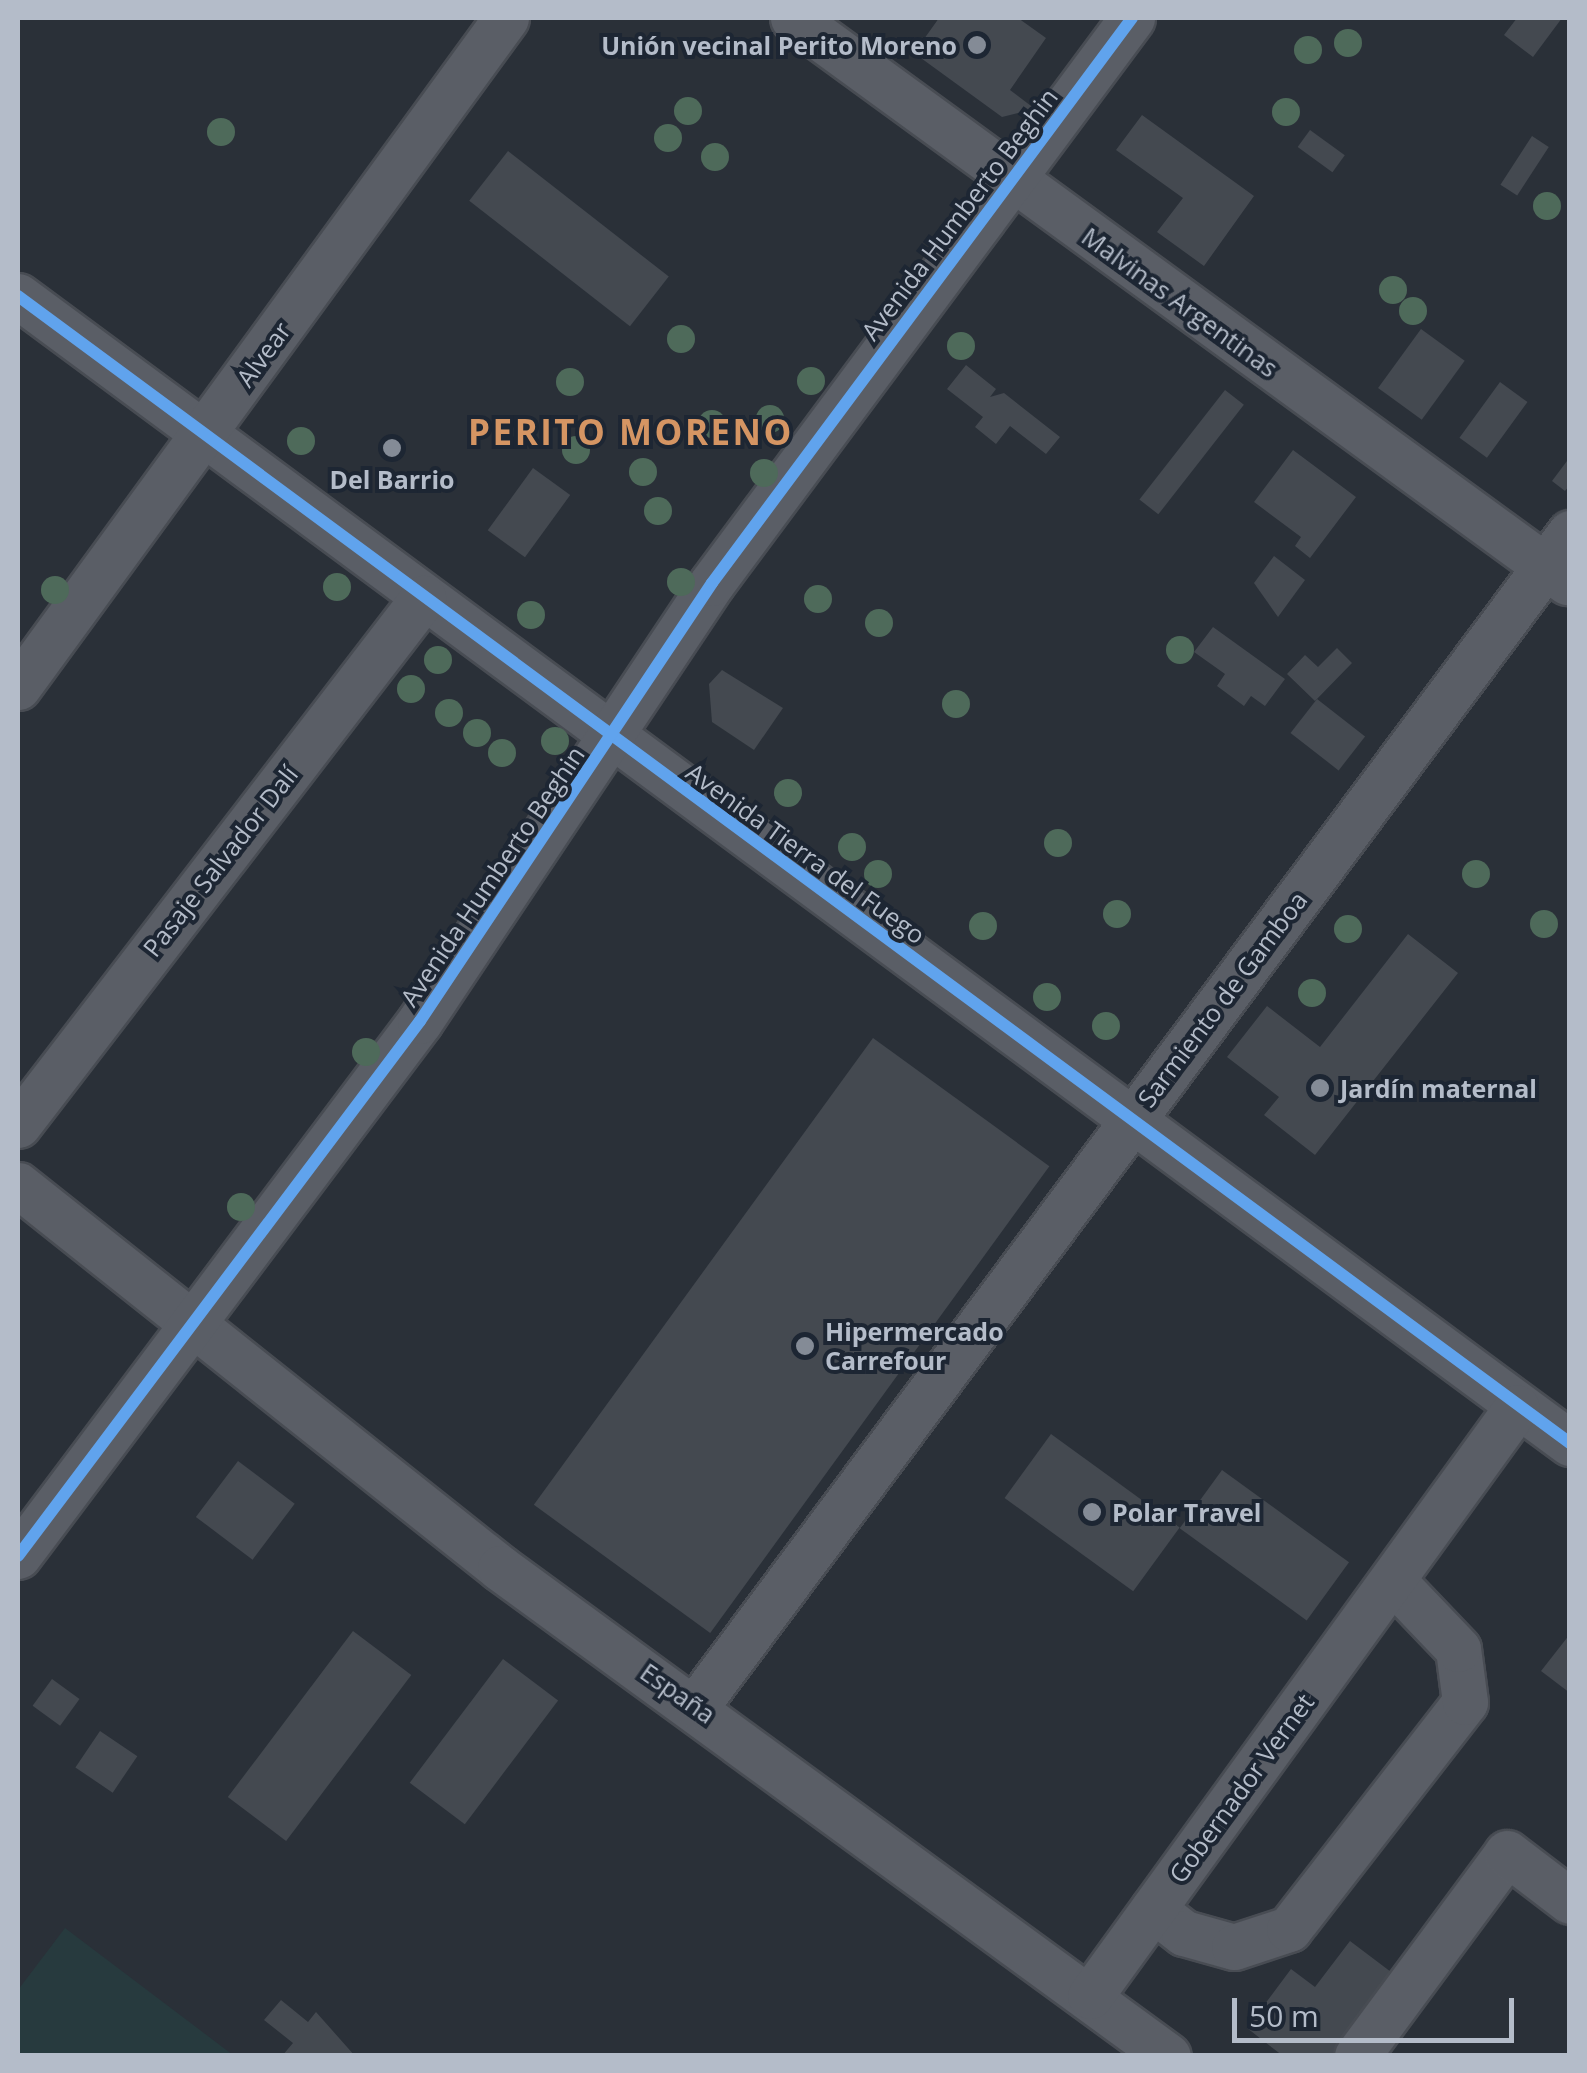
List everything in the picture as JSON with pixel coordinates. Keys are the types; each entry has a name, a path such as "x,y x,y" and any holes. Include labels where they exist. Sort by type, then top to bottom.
{"street":[{"name":"Alvear","path":"18,687 506,18"},
{"name":"Malvinas Argentinas","path":"794,18 1010,180 1562,561"},
{"name":"Avenida Humberto Beghin","path":"18,1556 420,1021 611,741 712,584 1132,18"},
{"name":"Avenida Tierra del Fuego","path":"18,296 611,741 1135,1116 1517,1407 1570,1443"},
{"name":"Sarmiento de Gamboa","path":"696,1706 1135,1116 1562,561"},
{"name":"Pasaje Salvador Dalí","path":"18,1124 424,598"},
{"name":"España","path":"18,1185 197,1319 500,1568 696,1706 1168,2056"},
{"name":"Gobernador Vernet","path":"1090,1996 1517,1407"},
{"path":"1153,1909 1184,1933 1234,1947 1289,1929 1465,1702 1458,1649 1392,1580"},
{"path":"1357,2056 1507,1853 1570,1901"}],"green space":[{"path":"65,1928 233,2055 18,2055 18,1990"}],"building":[{"path":"939,18 1018,18 1046,38 1010,90 1035,109 1002,117 914,53"},
{"path":"1517,18 1562,18 1533,57 1504,35"},
{"path":"1142,115 1254,196 1204,266 1157,232 1183,198 1116,150"},
{"path":"1310,130 1345,155 1332,172 1298,147"},
{"path":"1532,136 1549,147 1517,196 1500,185"},
{"path":"508,151 669,277 630,326 469,201"},
{"path":"1421,329 1465,361 1422,420 1378,388"},
{"path":"966,365 996,389 990,397 1004,393 1060,437 1046,454 1010,426 996,444 975,427 983,417 947,389"},
{"path":"1500,382 1528,402 1487,458 1459,438"},
{"path":"1225,390 1244,405 1158,514 1139,500"},
{"path":"1293,450 1356,497 1310,558 1295,546 1301,537 1254,502"},
{"path":"1570,457 1570,485 1565,491 1552,481"},
{"path":"533,468 570,495 525,557 488,530"},
{"path":"1274,556 1305,580 1278,617 1254,583"},
{"path":"1213,627 1285,679 1265,706 1251,696 1244,706 1217,686 1225,674 1194,652"},
{"path":"1337,648 1352,663 1315,701 1287,674 1305,655 1318,667"},
{"path":"722,670 783,708 754,750 712,722 709,684"},
{"path":"1317,699 1365,737 1339,770 1291,733"},
{"path":"1408,934 1458,973 1315,1155 1264,1115 1279,1097 1227,1057 1267,1006 1320,1047"},
{"path":"873,1038 1049,1166 710,1633 534,1505"},
{"name":"Polar Travel","path":"1051,1434 1180,1527 1133,1591 1005,1498"},
{"path":"238,1461 295,1504 253,1560 196,1517"},
{"path":"1222,1470 1349,1562 1307,1621 1180,1528"},
{"path":"353,1631 411,1675 286,1841 228,1797"},
{"path":"1570,1634 1570,1693 1541,1671"},
{"path":"503,1659 558,1701 465,1824 410,1783"},
{"path":"52,1679 80,1699 60,1726 33,1706"},
{"path":"100,1731 137,1756 113,1793 75,1767"},
{"path":"1350,1941 1395,1975 1333,2056 1283,2056 1247,2028 1291,1969 1315,1987"},
{"path":"281,2000 308,2022 316,2012 355,2056 282,2056 293,2043 264,2020"}],"cycle path":[{"path":"18,1556 420,1021 712,583 1132,18"},
{"path":"18,296 1570,1443"}],"place":[{"name":"Unión vecinal Perito Moreno","path":"977,45"},
{"name":"Del Barrio","path":"392,448"},
{"name":"Jardín maternal","path":"1320,1088"},
{"name":"Hipermercado Carrefour","path":"805,1346"},
{"name":"Polar Travel","path":"1092,1512"}],"district":[{"name":"PERITO MORENO","path":"631,432"}]}
